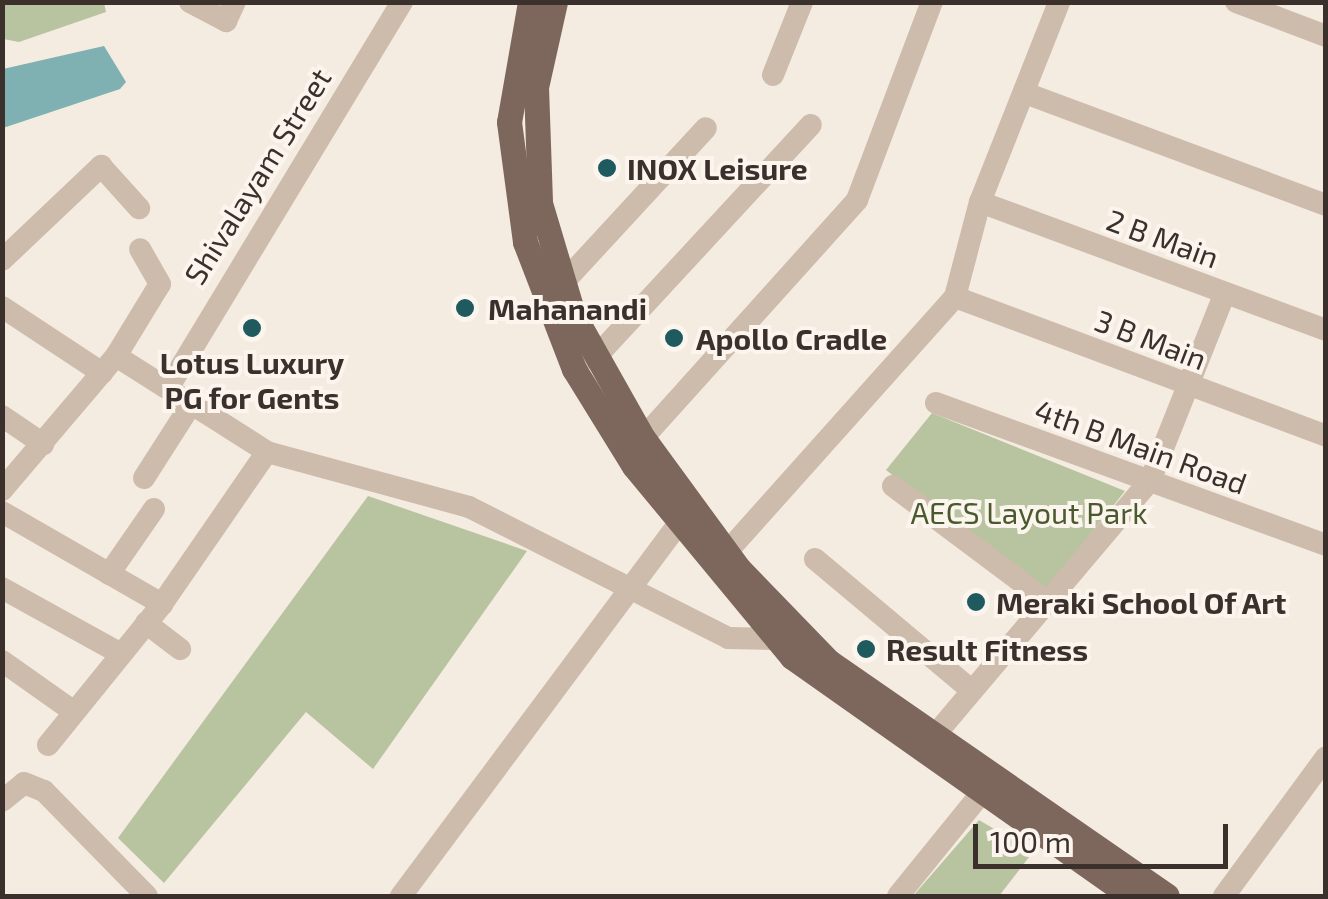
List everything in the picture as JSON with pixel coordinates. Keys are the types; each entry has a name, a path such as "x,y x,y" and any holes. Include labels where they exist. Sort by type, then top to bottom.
{"main road":[{"path":"530,2 509,122 528,256 588,395 678,524 781,632 983,791 1131,896"},
{"path":"555,2 536,87 534,156 562,284 594,359 642,438 781,632 1167,896"}],"street":[{"path":"190,2 230,12"},
{"name":"Shivalayam Street","path":"170,385 402,2"},
{"path":"772,75 802,2"},
{"path":"642,438 857,200 932,2"},
{"path":"726,553 955,297 980,202 1060,2"},
{"path":"1251,5 1326,36"},
{"path":"1025,93 1326,205"},
{"path":"594,359 812,125"},
{"path":"562,284 706,128"},
{"path":"2,260 102,166 139,208"},
{"name":"2 B Main","path":"980,202 1326,330"},
{"path":"7,475 42,444 109,365 160,284 140,249"},
{"path":"935,735 1150,481 1225,293"},
{"name":"3 B Main","path":"955,297 1326,436"},
{"path":"2,307 109,365 170,385 190,406 267,452 470,507 728,638 781,632"},
{"name":"4th B Main Road","path":"936,403 1326,545"},
{"path":"144,478 190,406"},
{"path":"2,416 42,444"},
{"path":"48,745 162,604 267,452"},
{"path":"894,486 1048,602"},
{"path":"109,574 154,509"},
{"path":"2,512 162,604"},
{"path":"401,896 678,524"},
{"path":"815,559 971,690"},
{"path":"2,588 121,654"},
{"path":"146,623 180,649"},
{"path":"2,661 74,712"},
{"path":"1237,892 1326,757"},
{"path":"2,801 24,784 44,791 147,896"},
{"path":"898,896 983,791"}],"green space":[{"path":"3,2 104,3 106,12 19,42 3,39"},
{"name":"AECS Layout Park","path":"932,413 1125,491 1043,594 886,470"},
{"path":"368,496 527,551 373,769 306,712 164,883 118,838"},
{"path":"979,820 1033,852 999,896 913,896"}],"water":[{"path":"104,46 126,82 120,89 3,128 3,69"}],"place":[{"name":"INOX Leisure","path":"607,168"},
{"name":"Mahanandi","path":"465,308"},
{"name":"Lotus Luxury PG for Gents","path":"252,328"},
{"name":"Apollo Cradle","path":"674,338"},
{"name":"Meraki School Of Art","path":"976,602"},
{"name":"Result Fitness","path":"866,649"}]}
